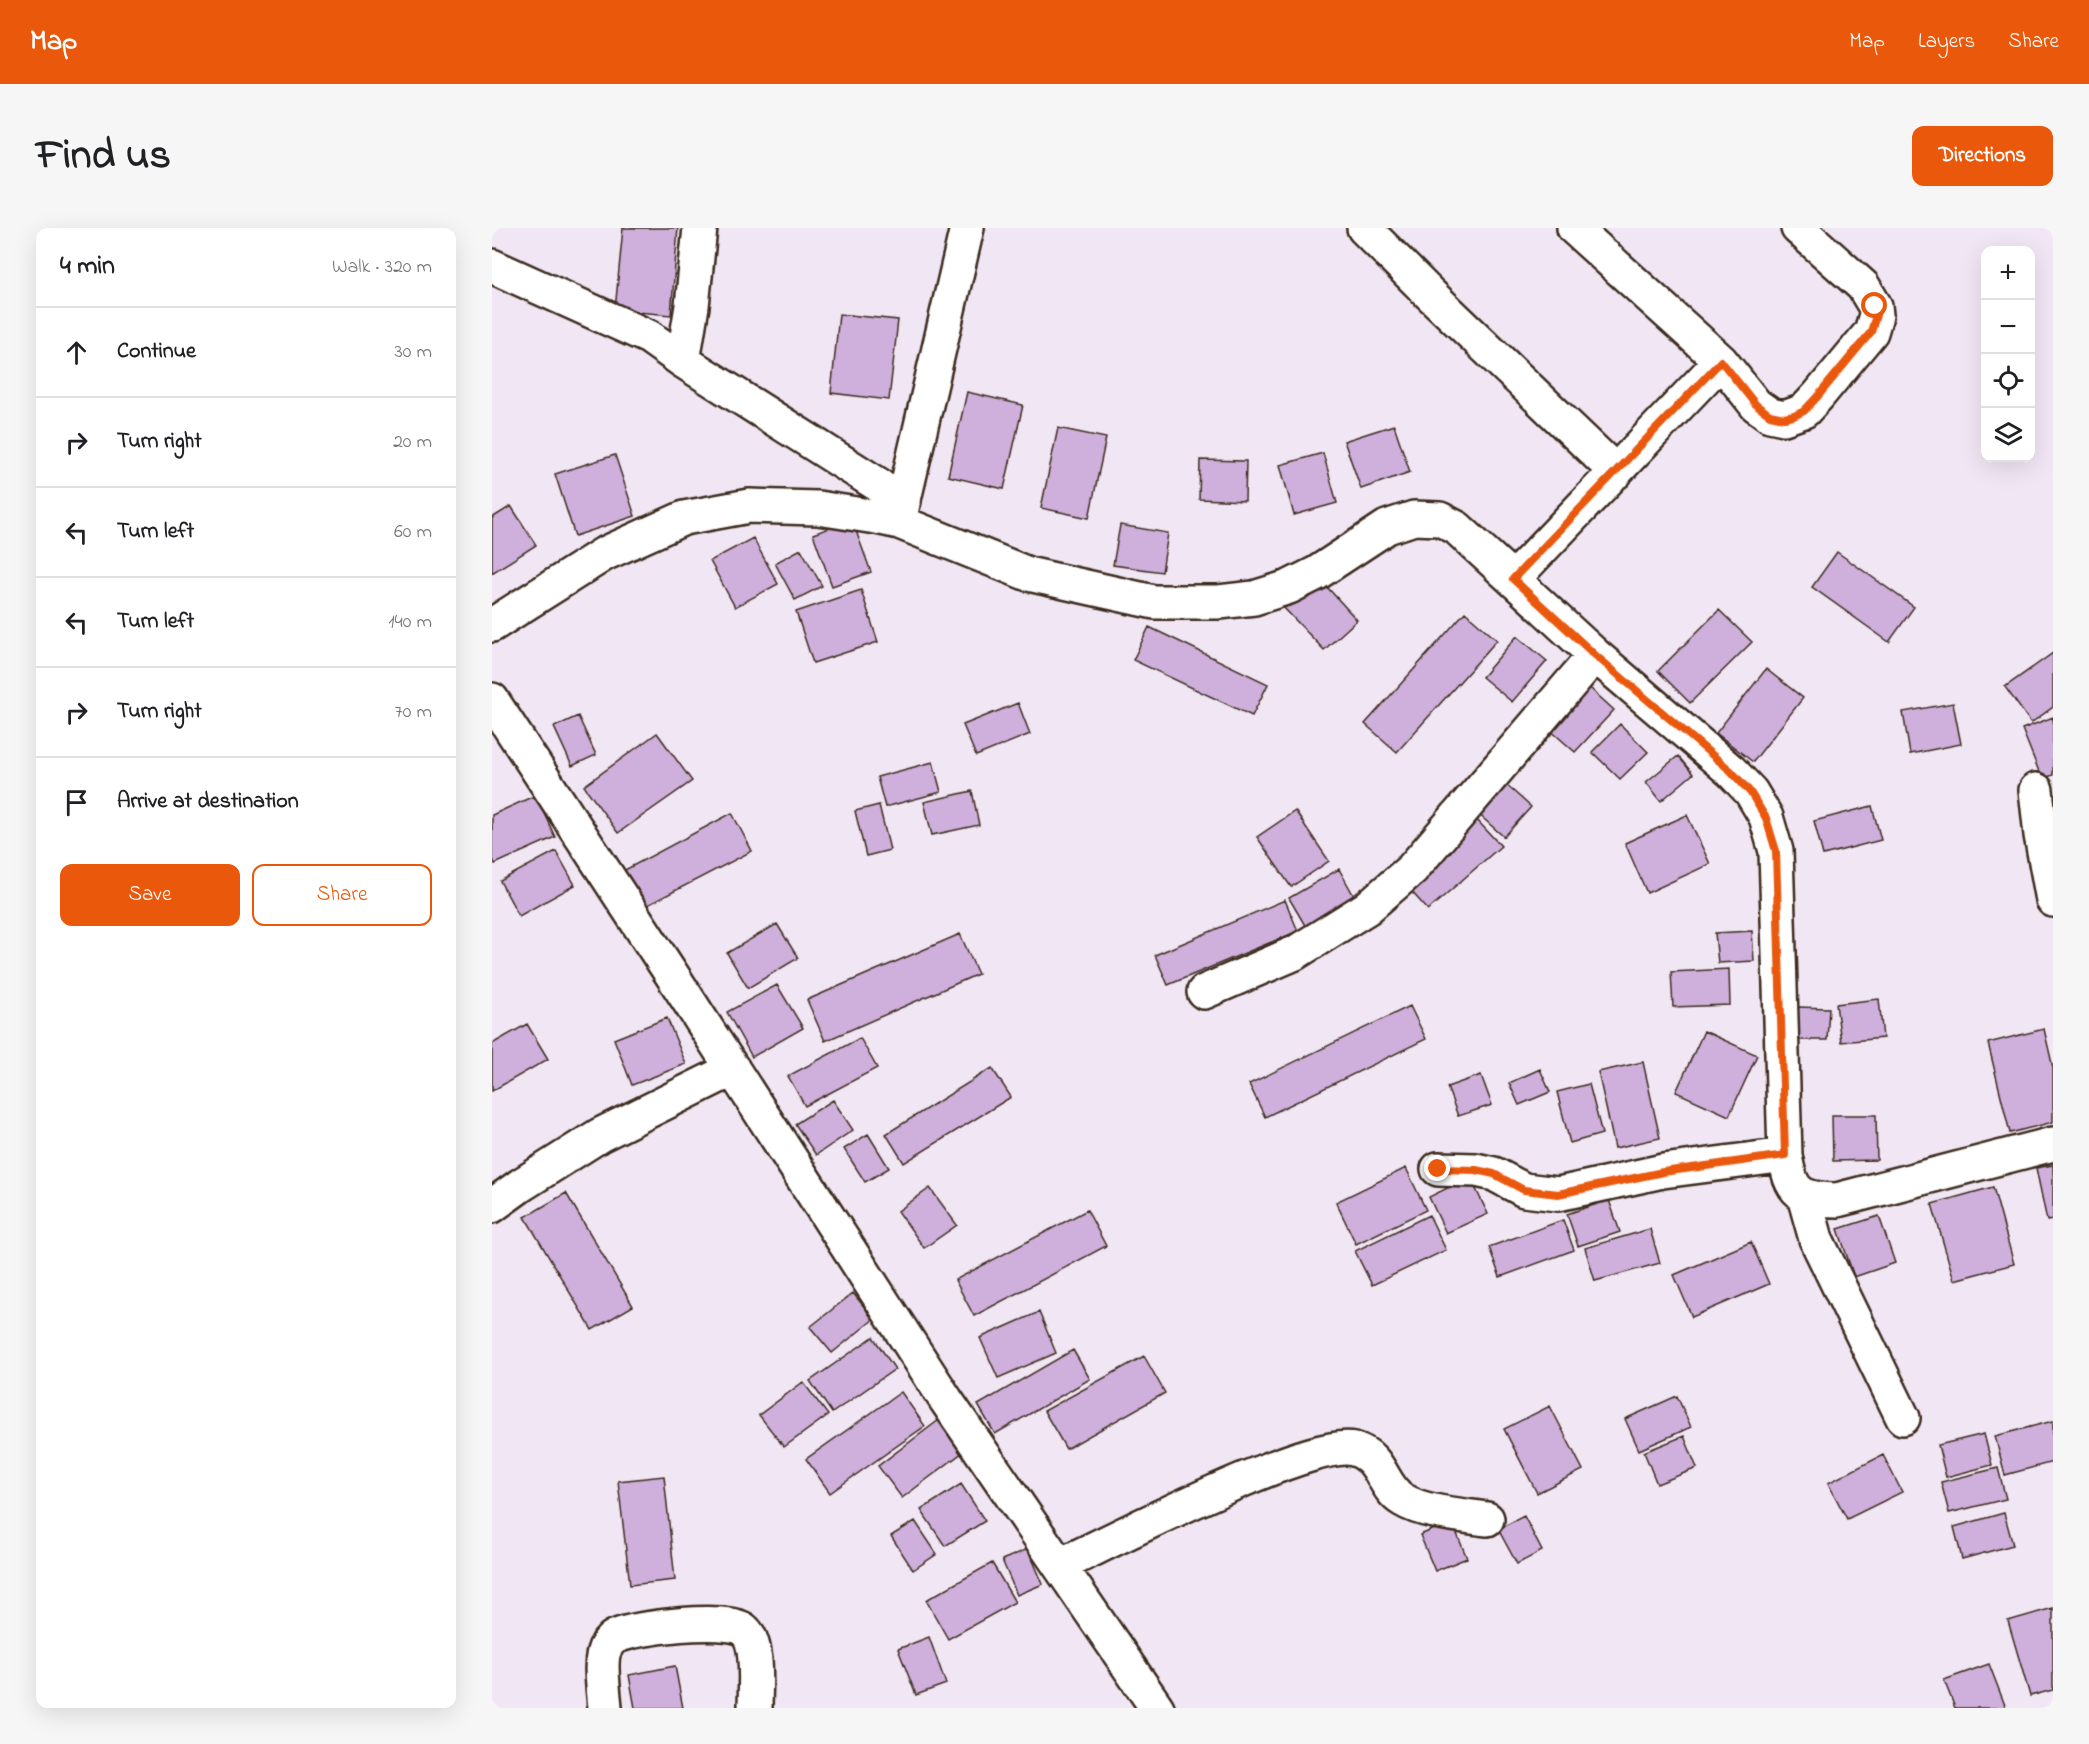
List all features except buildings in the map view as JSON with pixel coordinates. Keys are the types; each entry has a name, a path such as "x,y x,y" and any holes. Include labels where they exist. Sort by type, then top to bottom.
{"street":[{"path":"683,361 692,306 700,228"},
{"path":"901,512 968,228"},
{"path":"1364,228 1616,472"},
{"path":"1574,228 1721,361 1756,405 1770,415 1784,418 1804,411 1871,332 1876,315 1871,296 1863,286 1798,228"},
{"path":"492,266 649,337 901,512 1028,574 1154,602 1219,602 1254,598 1289,587 1335,563 1387,527 1414,518 1440,519 1457,528 1595,655 1731,771 1750,792 1766,818 1776,851 1785,1155 1788,1177 1796,1188 1804,1196 1817,1200 1837,1200 2053,1144"},
{"path":"1513,579 1721,361"},
{"path":"492,626 604,554 684,518 749,506 901,512"},
{"path":"1204,992 1295,954 1367,908 1412,869 1595,655"},
{"path":"492,700 946,1400 1157,1708"},
{"path":"2036,790 2041,836 2053,900"},
{"path":"492,1206 600,1135 733,1069"},
{"path":"1438,1169 1476,1170 1494,1174 1524,1190 1558,1194 1663,1172 1785,1155"},
{"path":"1804,1196 1816,1239 1903,1418"},
{"path":"1060,1565 1219,1491 1299,1458 1329,1450 1354,1449 1376,1462 1402,1500 1435,1511 1487,1520"},
{"path":"605,1708 603,1656 605,1647 610,1641 616,1636 629,1633 668,1625 696,1623 735,1626 743,1629 748,1635 752,1641 754,1653 755,1708"}],"route":[{"path":"1438,1169 1476,1170 1494,1174 1524,1190 1542,1194 1558,1194 1663,1172 1785,1155 1776,851 1766,818 1750,792 1731,771 1595,655 1513,579 1721,361 1756,405 1770,415 1784,418 1794,416 1804,411 1818,396 1871,332 1876,315 1875,306"}]}
